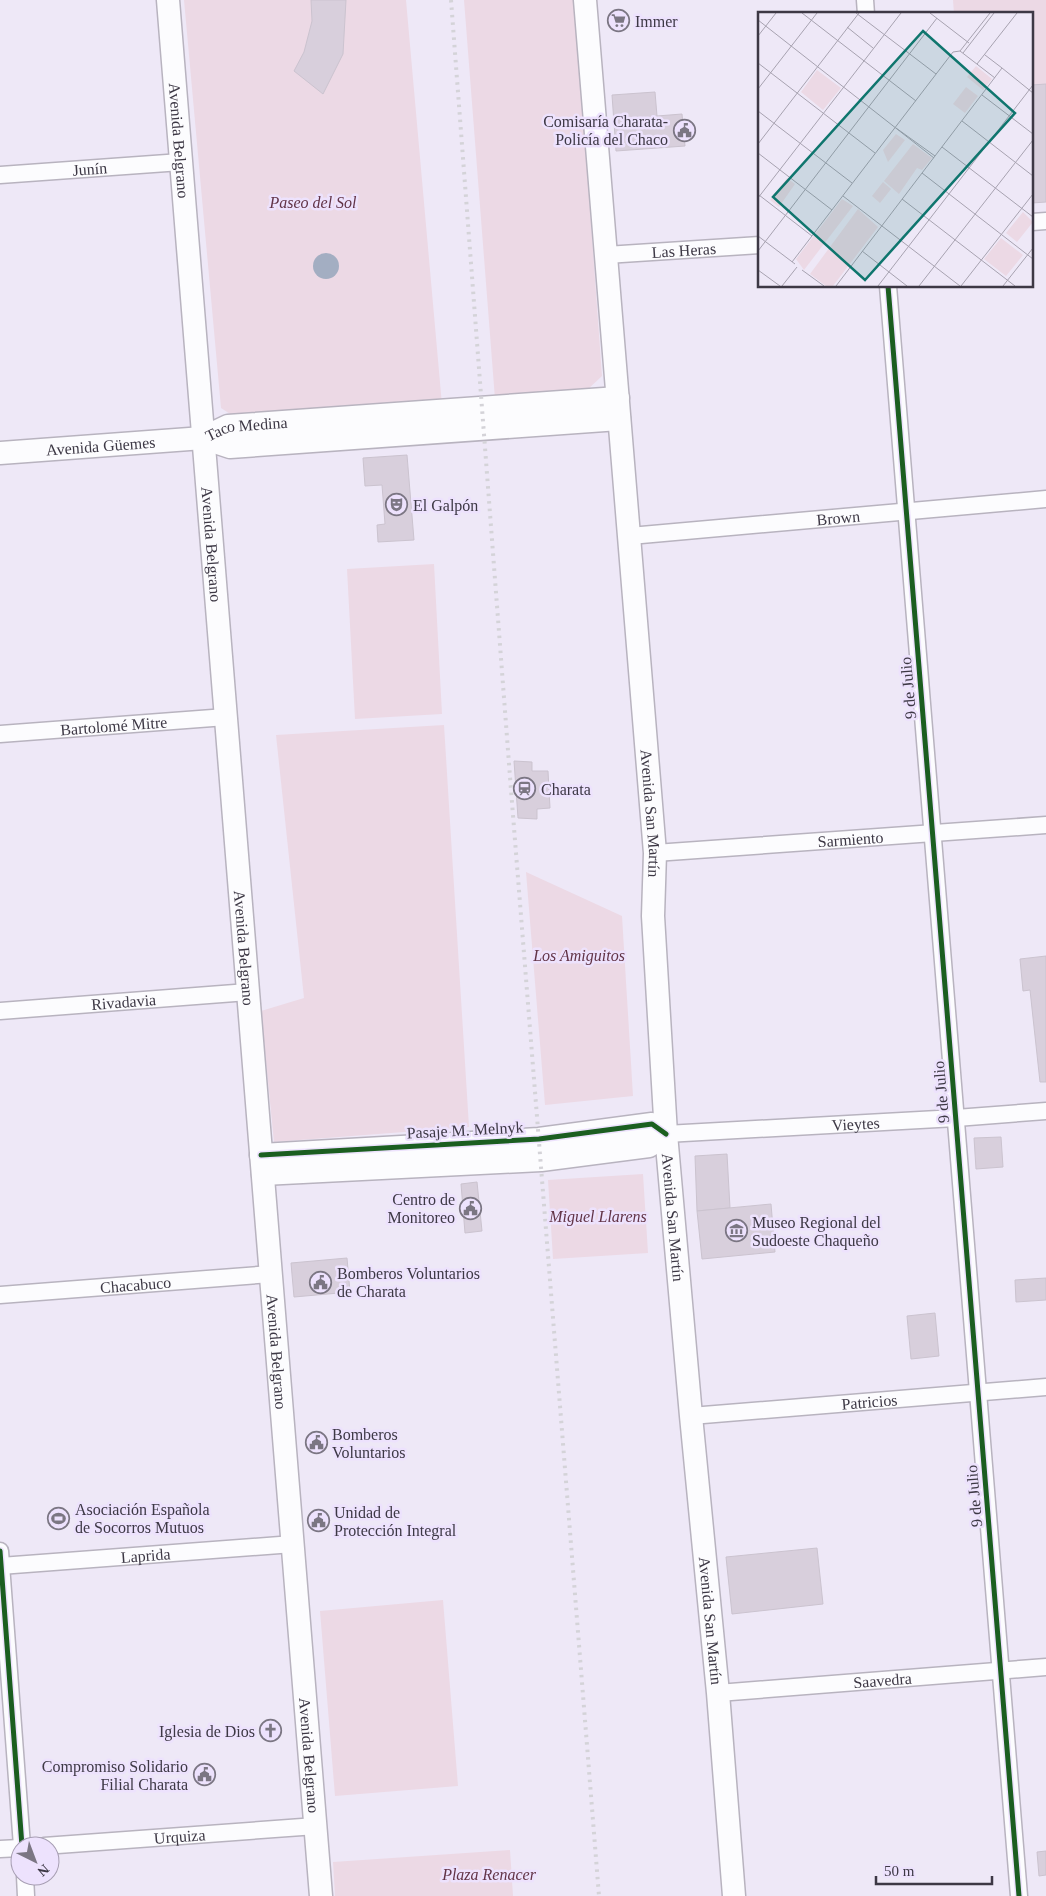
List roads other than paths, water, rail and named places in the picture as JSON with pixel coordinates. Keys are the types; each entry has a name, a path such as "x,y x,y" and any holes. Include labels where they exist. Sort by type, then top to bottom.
{"main road":[{"name":"Avenida Belgrano","path":"168,0 321,1896"},
{"name":"Avenida San Martín","path":"585,0 655,853 653,916 666,1134 718,1693 734,1896"},
{"name":"Taco Medina","path":"203,438 230,447 618,409"},
{"name":"Avenida Güemes","path":"0,453 203,438"},
{"name":"Pasaje M. Melnyk","path":"262,1164 539,1139 652,1124 666,1134"}],"street":[{"name":"Junín","path":"0,176 181,162"},
{"name":"Las Heras","path":"606,255 758,245"},
{"name":"9 de Julio","path":"888,288 1019,1896"},
{"name":"Brown","path":"630,536 1046,499"},
{"name":"Bartolomé Mitre","path":"0,734 226,717"},
{"name":"Sarmiento","path":"655,853 1046,825"},
{"name":"Rivadavia","path":"0,1011 248,992"},
{"name":"Vieytes","path":"666,1134 956,1118 1046,1111"},
{"name":"Chacabuco","path":"0,1295 271,1274"},
{"name":"Patricios","path":"691,1416 1046,1387"},
{"name":"Laprida","path":"0,1561 293,1544"},
{"path":"0,1561 20,1836"},
{"name":"Saavedra","path":"718,1693 1046,1667"},
{"name":"Urquiza","path":"60,1845 316,1826"}],"water":[{"path":"326,253 335,257 339,266 335,275 326,279 317,275 313,266 317,257"}],"railway":[{"path":"451,0 511,790 599,1896"}],"place":[{"name":"Immer","path":"619,21"},
{"name":"Comisaría Charata- Policía del Chaco","path":"684,130"},
{"name":"El Galpón","path":"397,505"},
{"name":"Charata","path":"525,789"},
{"name":"Centro de Monitoreo","path":"471,1208"},
{"name":"Museo Regional del Sudoeste Chaqueño","path":"736,1231"},
{"name":"Bomberos Voluntarios de Charata","path":"321,1282"},
{"name":"Bomberos Voluntarios","path":"316,1443"},
{"name":"Asociación Española de Socorros Mutuos","path":"59,1518"},
{"name":"Unidad de Protección Integral","path":"318,1521"},
{"name":"Iglesia de Dios","path":"271,1731"},
{"name":"Compromiso Solidario Filial Charata","path":"204,1775"}],"park label":[{"name":"Paseo del Sol","path":"313,202"},
{"name":"Los Amiguitos","path":"579,955"},
{"name":"Miguel Llarens","path":"598,1216"},
{"name":"Plaza Renacer","path":"489,1874"}]}
